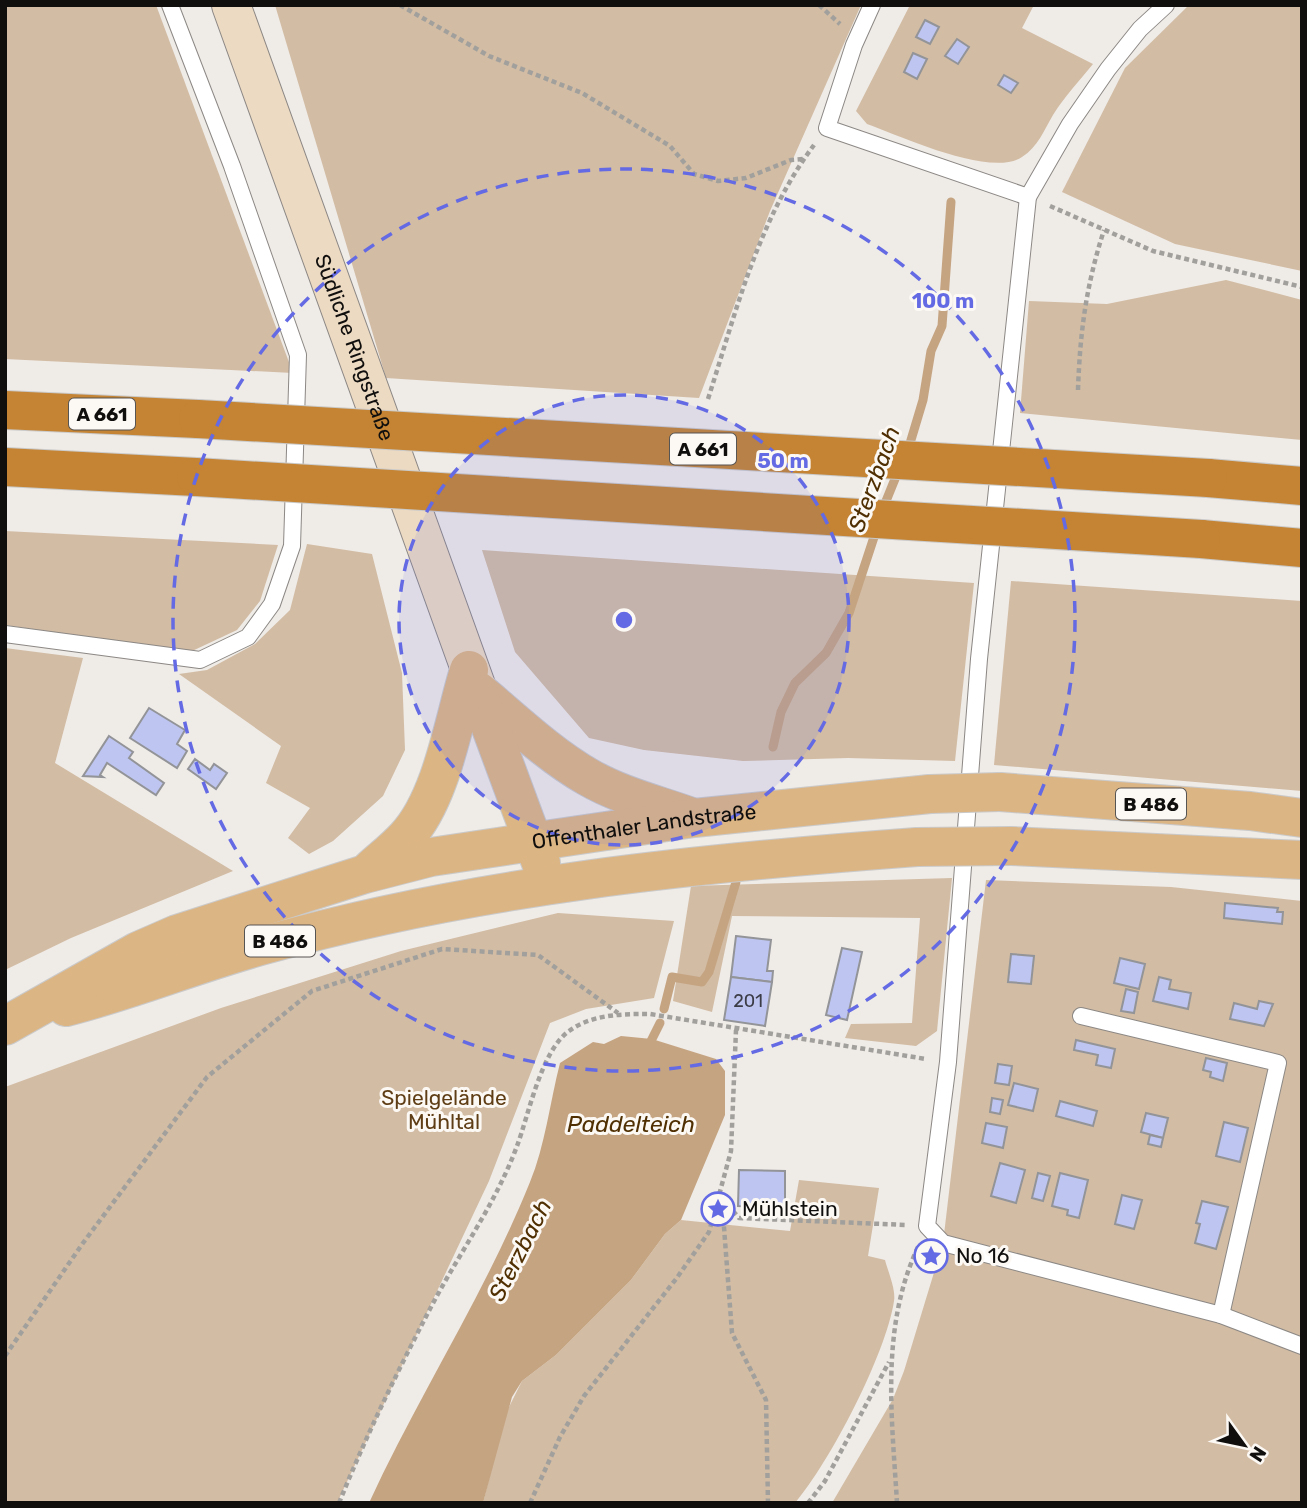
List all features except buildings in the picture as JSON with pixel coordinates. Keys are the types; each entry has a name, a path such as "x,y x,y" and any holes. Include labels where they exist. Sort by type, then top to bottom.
{"highway":[{"name":"A 661","path":"5,410 1208,478 1302,486"},
{"path":"5,467 1201,539 1302,548"}],"main road":[{"name":"Südliche Ringstraße","path":"231,5 473,680"},
{"path":"473,680 553,753 589,777 614,790 694,818"},
{"path":"473,680 548,884"},
{"path":"365,874 408,836 424,811 473,680"},
{"name":"Offenthaler Landstraße","path":"12,1023 138,951 177,933 365,874 431,857 533,840 694,818 930,794 1000,792 1250,811 1302,818"},
{"name":"Offenthaler Landstraße","path":"12,1023 123,993 267,944 410,911 548,884 771,858 917,847 1011,846 1302,860"}],"lane":[{"path":"5,634 200,660 248,637 272,604 292,546 298,355 232,166 170,5"},
{"path":"872,5 854,45 827,128 1028,197"},
{"path":"1166,5 1140,29 1108,69 1070,124 1028,197 979,659 948,1062 928,1226 943,1243 1221,1315 1302,1346"},
{"path":"1081,1016 1278,1063 1221,1315"}],"path":[{"path":"400,5 489,56 582,93 670,146 694,174 718,181 746,177 791,160 803,159 774,209 753,260 708,399"},
{"path":"1028,197 1153,251 1302,287"},
{"path":"1078,390 1080,334 1088,279 1104,230"},
{"path":"5,1356 83,1243 207,1077 312,991 442,949 538,955 619,1014"},
{"path":"339,1503 360,1450 432,1304 506,1174 551,1050 568,1031 594,1019 619,1014 683,1017 736,1030 948,1062"},
{"path":"530,1503 560,1437 584,1396 709,1232 732,1151 736,1030"},
{"path":"721,1197 739,1218 928,1226 909,1266 890,1361 897,1503"},
{"path":"721,1197 732,1334 766,1400 768,1503"},
{"path":"808,1503 825,1482 890,1361"}],"green space":[{"path":"5,5 156,5 293,373 5,359"},
{"path":"275,5 861,5 770,211 699,398 386,378"},
{"path":"910,5 1034,5 1022,28 1093,64 1057,108 1036,143 1022,157 1008,162 989,162 945,153 867,124 856,111"},
{"path":"1189,5 1302,5 1302,271 1175,244 1062,192 1125,68"},
{"path":"1226,280 1302,300 1302,440 1020,413 1029,301 1107,304"},
{"path":"5,531 278,545 260,601 237,630 190,652 5,625"},
{"path":"307,544 372,554 402,673 405,750 383,796 333,841 309,854 288,838 310,808 266,783 281,746 179,674 207,670 255,644 290,610"},
{"path":"482,550 974,583 955,761 848,758 743,761 644,750 589,738 515,652"},
{"path":"1011,581 1302,601 1302,791 994,765"},
{"path":"5,648 83,658 55,763 233,871 71,938 5,970"},
{"path":"952,878 937,1031 916,1046 845,1038 851,1024 912,1023 920,918 732,916 712,1012 673,1001 691,886"},
{"path":"986,880 1171,887 1302,901 1302,1503 832,1503 893,1399 943,1243"},
{"name":"Spielgelände Mühltal","path":"558,913 674,921 654,998 586,1009 550,1023 489,1181 337,1503 5,1503 5,1087 221,1008 401,951"},
{"path":"799,1180 879,1188 868,1256 885,1260 893,1286 894,1301 880,1349 855,1406 824,1462 795,1503 483,1503 505,1415 522,1381 556,1355 631,1280 665,1234 681,1220 790,1231"}],"water":[{"name":"Paddelteich","path":"621,1036 652,1039 716,1059 725,1071 725,1115 681,1220 665,1234 631,1280 556,1355 522,1381 512,1397 483,1503 369,1503 493,1264 530,1182 540,1154 560,1063 593,1042 604,1044"}],"waterway":[{"name":"Sterzbach","path":"908,450 923,400 931,351 942,326 951,202"},
{"name":"Sterzbach","path":"882,511 899,469"},
{"name":"Sterzbach","path":"773,747 781,712 795,683 826,653 849,613 877,528"},
{"name":"Sterzbach","path":"664,1009 672,977 702,982 709,972 736,882"},
{"name":"Sterzbach","path":"648,1047 660,1023"}],"place":[{"name":"Mühlstein","path":"718,1209"},
{"name":"No 16","path":"931,1256"}]}
